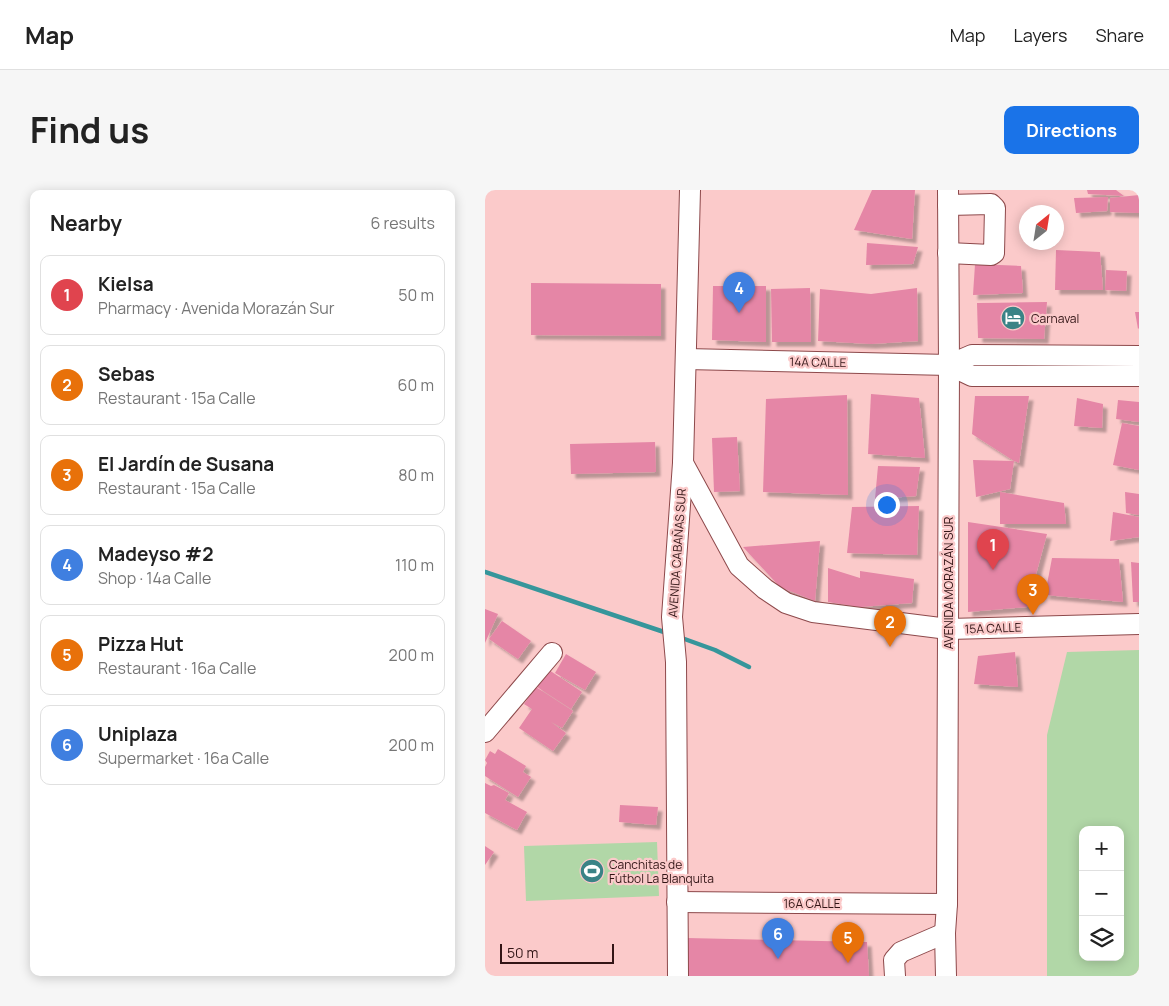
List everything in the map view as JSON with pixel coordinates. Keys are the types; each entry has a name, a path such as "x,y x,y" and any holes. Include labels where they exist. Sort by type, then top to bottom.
{"street":[{"name":"AVENIDA CABAÑAS SUR","path":"678,976 676,662 672,617 683,463 690,190"},
{"name":"AVENIDA MORAZÁN SUR","path":"946,976 948,198"},
{"path":"948,198 991,204 995,208 994,253 991,255 948,253"},
{"name":"14A CALLE","path":"686,359 949,364 972,355 1139,356"},
{"name":"14A CALLE","path":"949,364 972,376 1139,376"},
{"name":"15A CALLE","path":"683,463 739,566 765,589 786,603 813,612 947,629 1139,624"},
{"path":"485,732 552,653"},
{"name":"16A CALLE","path":"677,902 947,904"},
{"path":"895,976 894,960 901,952 945,933"}],"green space":[{"path":"1139,650 1139,976 1047,976 1047,735 1067,652"},
{"name":"Canchitas de Fútbol La Blanquita","path":"657,842 659,896 526,901 524,846"}],"building":[{"path":"872,190 915,190 912,239 854,230"},
{"path":"1087,190 1116,190 1124,196 1088,194"},
{"path":"1139,195 1139,213 1110,212 1110,198"},
{"path":"1108,197 1107,211 1076,213 1074,198"},
{"path":"867,243 918,247 913,264 866,265"},
{"path":"1056,250 1100,252 1103,290 1055,290"},
{"path":"975,264 1021,266 1023,293 973,295"},
{"path":"1106,270 1127,271 1126,291 1105,290"},
{"path":"531,283 661,284 661,336 531,335"},
{"path":"713,286 766,286 766,342 712,340"},
{"path":"810,288 811,342 772,342 771,289"},
{"path":"917,288 918,341 871,344 818,341 820,289 871,294"},
{"path":"1047,302 1044,339 978,338 977,303"},
{"path":"1135,312 1139,312 1138,329"},
{"path":"871,394 919,398 925,458 868,454"},
{"path":"847,395 848,495 763,492 766,399"},
{"path":"975,396 1029,396 1019,463 972,434"},
{"path":"1077,398 1103,404 1102,428 1074,426"},
{"path":"1118,400 1139,402 1139,422 1116,419"},
{"path":"1122,423 1139,426 1139,470 1113,465"},
{"path":"737,437 740,491 714,492 712,438"},
{"path":"655,442 656,472 571,474 570,444"},
{"path":"973,460 1014,461 1010,489 976,497"},
{"path":"878,466 920,467 916,496 875,499"},
{"path":"1000,492 1064,503 1066,524 1000,524"},
{"path":"1125,492 1139,494 1139,515 1126,513"},
{"path":"919,506 917,555 847,553 852,507"},
{"path":"1113,512 1139,517 1139,537 1110,541"},
{"path":"968,522 1047,534 1027,607 968,612"},
{"path":"820,541 815,601 780,587 743,547"},
{"path":"1052,558 1119,559 1123,602 1045,595"},
{"path":"1131,562 1139,563 1139,602 1133,602"},
{"path":"828,568 860,578 860,571 914,579 912,603 860,607 828,602"},
{"path":"485,609 498,614 485,643"},
{"path":"502,621 531,641 518,659 489,639"},
{"path":"1015,652 1018,687 974,684 978,656"},
{"path":"566,654 596,672 585,690 555,673"},
{"path":"549,670 582,692 571,709 537,687"},
{"path":"536,687 573,711 562,728 551,722 566,733 553,751 519,728 532,709 524,704"},
{"path":"498,749 526,766 523,772 531,777 518,797 485,776 487,763 485,760 490,751 495,754"},
{"path":"485,783 491,786 494,785 509,793 505,800 527,812 517,830 485,813"},
{"path":"620,805 658,807 656,825 619,822"},
{"path":"485,846 494,852 485,865"},
{"path":"687,938 867,942 869,976 689,976"}],"waterway":[{"path":"485,572 667,633"},
{"path":"679,637 715,650 749,667"}],"place":[{"name":"Madeyso #2","path":"739,313"},
{"name":"Carnaval","path":"1013,318"},
{"name":"Kielsa","path":"993,570"},
{"name":"El Jardín de Susana","path":"1033,615"},
{"name":"Sebas","path":"890,647"},
{"name":"Canchitas de Fútbol La Blanquita","path":"592,871"},
{"name":"Uniplaza","path":"778,959"},
{"name":"Pizza Hut","path":"848,963"}]}
